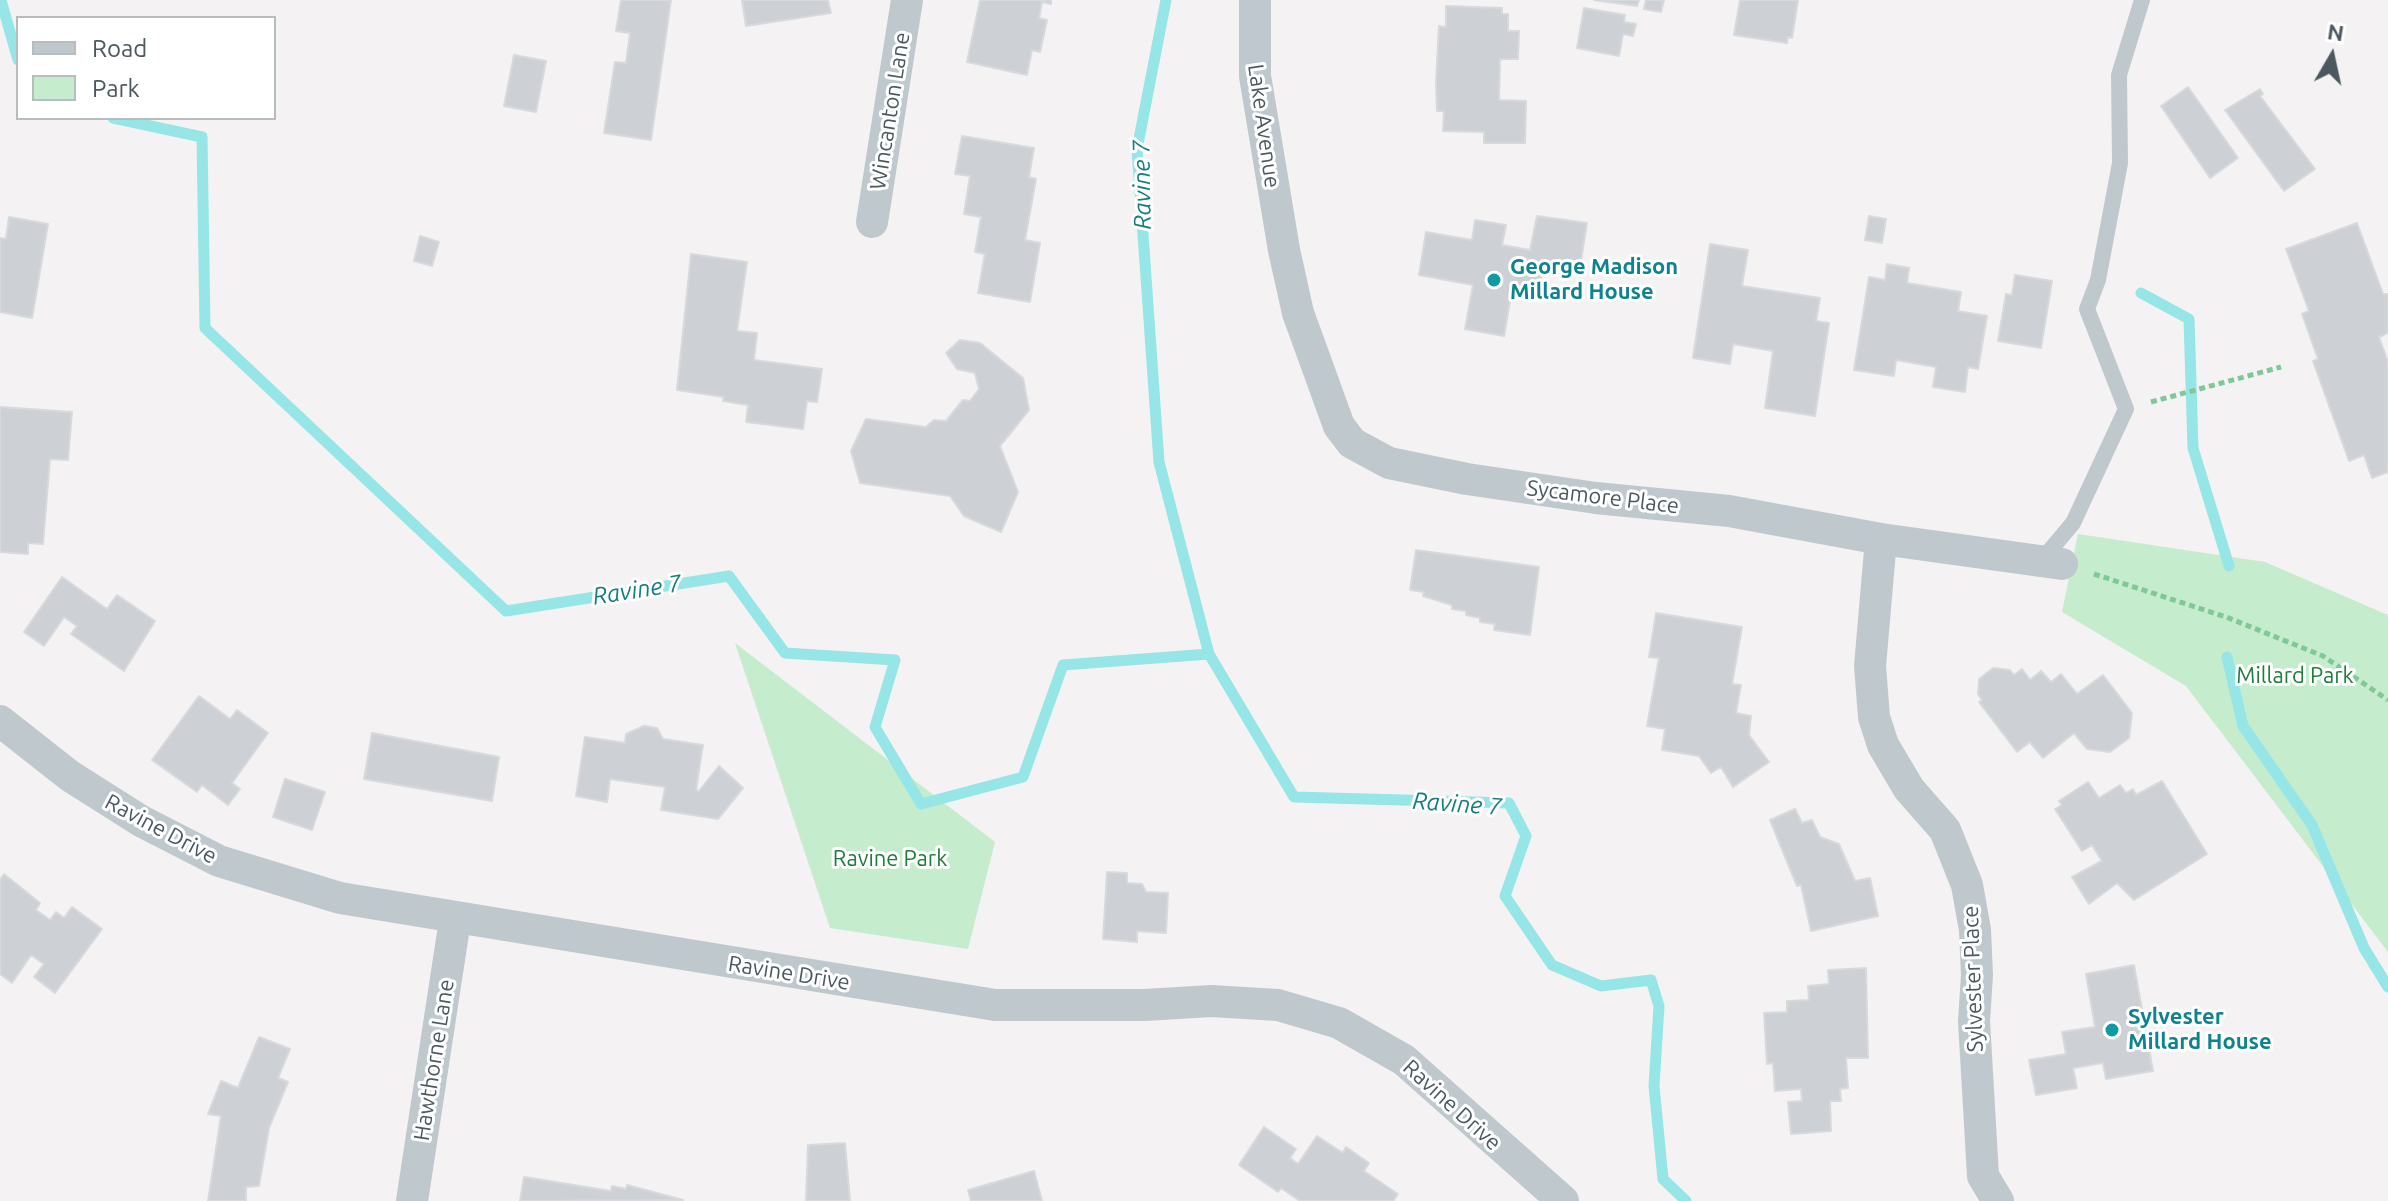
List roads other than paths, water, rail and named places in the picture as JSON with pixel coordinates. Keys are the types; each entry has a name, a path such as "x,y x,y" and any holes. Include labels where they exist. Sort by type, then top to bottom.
{"street":[{"name":"Wincanton Lane","path":"872,222 907,0"},
{"name":"Lake Avenue","path":"1255,0 1255,76 1284,250"},
{"name":"Sycamore Place","path":"1284,250 1298,313 1339,426 1352,443 1389,463 1596,498 1729,511 1881,539 2051,563"},
{"name":"Sylvester Place","path":"1881,539 1870,666 1874,717 1883,745 1909,789 1945,830 1967,885 1977,975 1974,1021 1983,1176 1998,1201"},
{"name":"Ravine Drive","path":"0,721 81,784 141,821 219,861 340,898 455,920 995,1005 1145,1005 1211,1001 1278,1005 1339,1023 1404,1060 1563,1201"},
{"name":"Hawthorne Lane","path":"412,1201 455,920"}],"lane":[{"path":"2051,563 2126,409 2087,309 2098,280 2120,163 2119,75 2142,0"}],"waterway":[{"name":"Ravine 7","path":"1,0 16,53"},
{"name":"Ravine 7","path":"1166,0 1137,149 1159,462 1209,654"},
{"name":"Ravine 7","path":"122,120 202,137 205,328 506,611 729,576 785,653 895,660 875,727 921,804 1023,777 1063,665 1209,654 1294,797 1509,803 1526,836 1505,896 1552,965 1601,986 1651,980 1659,1006 1654,1086 1663,1179 1686,1201"},
{"path":"2141,293 2189,319 2193,448 2229,566"},
{"path":"2227,657 2243,726 2312,825 2364,948 2388,987"}],"place":[{"name":"George Madison Millard House","path":"1494,280"},
{"name":"Sylvester Millard House","path":"2112,1030"}],"park label":[{"name":"Millard Park","path":"2295,676"},
{"name":"Ravine Park","path":"890,859"}]}
